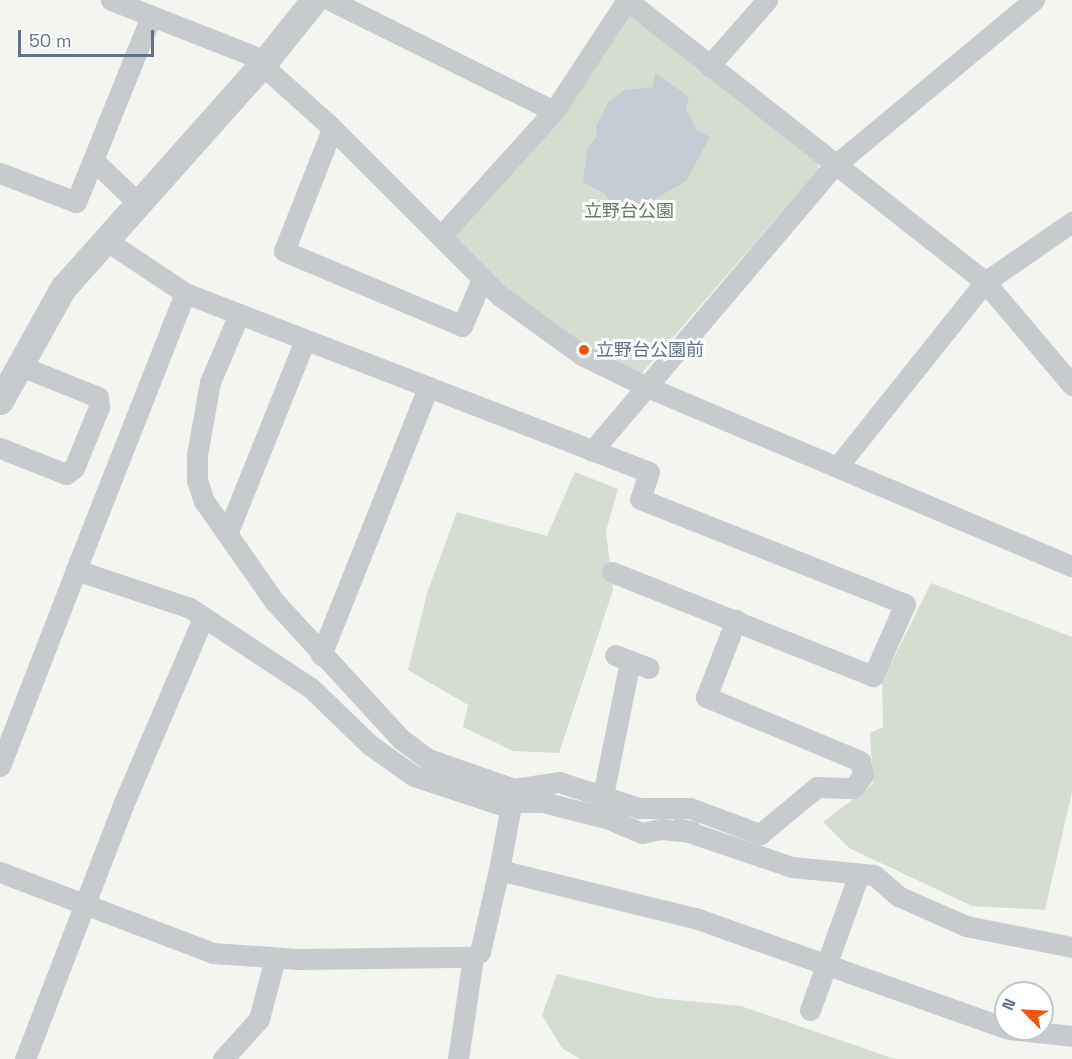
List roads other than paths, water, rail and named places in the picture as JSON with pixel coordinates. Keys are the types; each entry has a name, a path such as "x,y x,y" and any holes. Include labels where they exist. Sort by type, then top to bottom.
{"street":[{"path":"111,0 238,48 262,65 332,129 482,279 542,331 645,386 1072,566"},
{"path":"0,401 18,365 63,288 104,238 262,65 314,0"},
{"path":"330,0 554,111"},
{"path":"441,236 554,111 627,0 834,166 985,282 1072,385"},
{"path":"709,66 767,0"},
{"path":"592,451 834,166 1034,0"},
{"path":"0,173 76,202 151,16"},
{"path":"332,129 284,251 462,326 482,279"},
{"path":"93,160 138,202"},
{"path":"838,466 985,282 1072,222"},
{"path":"104,238 185,293 649,472 640,499 905,603 873,676 612,572"},
{"path":"0,766 185,293"},
{"path":"239,314 210,382 197,455 197,480 204,501 226,534 321,655 401,739 428,759 513,800 559,782 639,808 690,808 760,834 816,787 853,788 863,775 860,761 706,697 736,620"},
{"path":"226,534 305,340"},
{"path":"0,448 66,474 74,468 99,407 98,397 18,365"},
{"path":"321,655 428,387"},
{"path":"76,570 190,608 311,688 370,746 414,776 513,800 543,802 609,819 642,833 661,829 688,832 792,867 874,875 898,896 966,926 1072,946"},
{"path":"25,1059 85,904 203,618"},
{"path":"603,795 632,661"},
{"path":"0,872 213,953 275,958 473,957 480,952 513,800"},
{"path":"499,870 695,918 994,1023"},
{"path":"810,1010 859,874"},
{"path":"458,1059 473,957"},
{"path":"223,1059 259,1019 275,958"},
{"path":"1054,1034 1072,1036"}],"waterway":[{"path":"676,820 696,824"}],"place":[{"name":"立野台公園前","path":"584,350"}],"park label":[{"name":"立野台公園","path":"629,211"}]}
